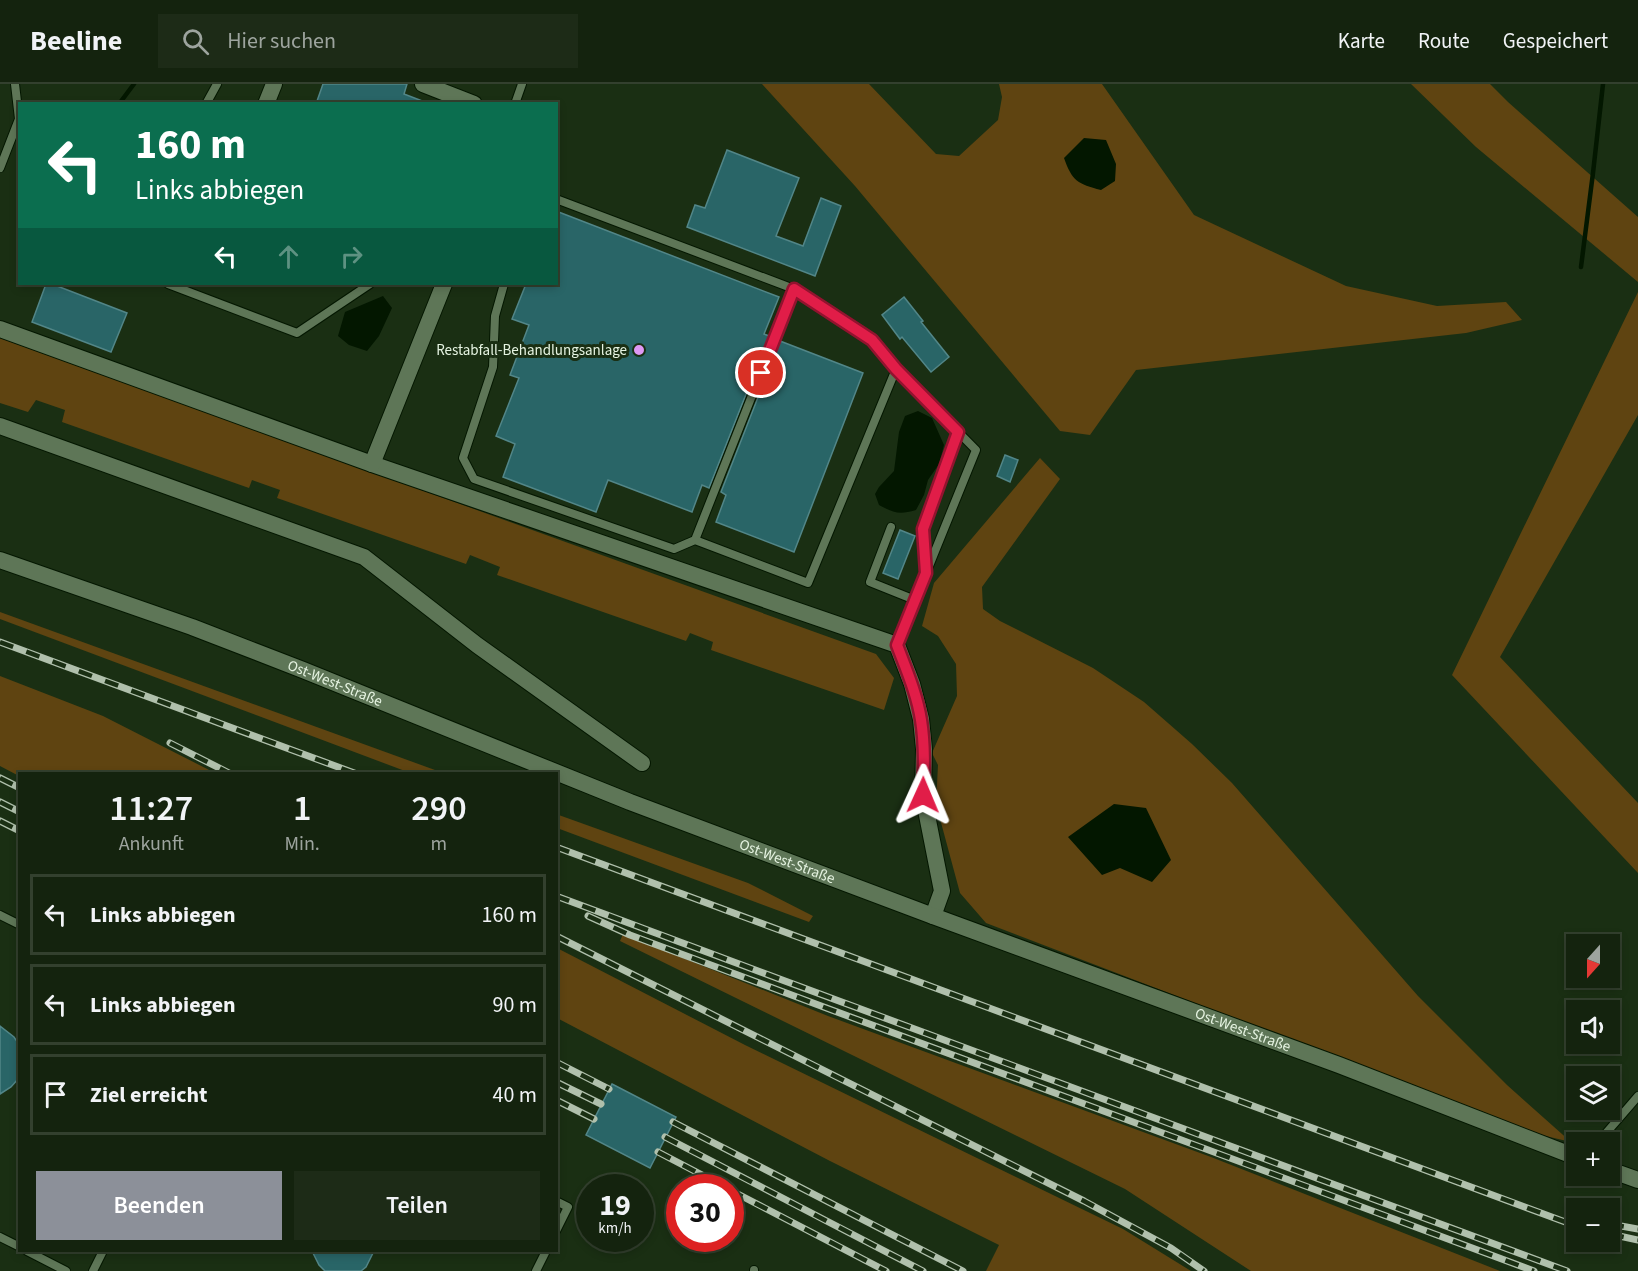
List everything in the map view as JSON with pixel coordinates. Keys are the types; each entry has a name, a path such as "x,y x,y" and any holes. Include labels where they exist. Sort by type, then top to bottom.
{"street":[{"path":"267,102 274,84"},
{"path":"423,84 469,102"},
{"path":"372,464 444,285"},
{"path":"0,329 372,464 897,645 912,684 921,719 924,749 923,795 942,891 933,916"},
{"path":"0,426 364,557 477,645 642,763"},
{"name":"Ost-West-Straße","path":"0,560 192,627 555,772"},
{"name":"Ost-West-Straße","path":"558,773 933,916 1339,1065 1566,1153"},
{"path":"1620,1174 1638,1180"}],"lane":[{"path":"15,84 18,110"},
{"path":"207,102 217,84"},
{"path":"516,102 522,84"},
{"path":"0,168 18,122"},
{"path":"558,200 794,289 872,340 896,369 976,450 897,645"},
{"path":"171,285 297,333 369,285"},
{"path":"504,285 495,316 493,367 463,458 474,479 674,549 694,540 794,289"},
{"path":"694,540 808,583 896,369"},
{"path":"926,573 923,529 958,432"},
{"path":"891,527 870,582 915,600"},
{"path":"0,915 18,924"},
{"path":"1607,1132 1638,1096"},
{"path":"558,1202 568,1207 558,1227"},
{"path":"0,1238 18,1246"},
{"path":"29,1252 66,1271"},
{"path":"93,1271 103,1252"},
{"path":"536,1271 546,1252"}],"shaded area":[{"path":"762,84 869,84 936,154 959,156 998,120 1002,97 999,84 1102,84 1194,215 1346,286 1437,306 1506,302 1522,320 1466,333 1136,370 1090,435 1060,431 855,186"},
{"path":"1411,84 1490,84 1638,217 1638,282 1476,147"},
{"path":"1084,138 1106,140 1116,164 1115,181 1101,190 1087,186 1073,177 1064,158"},
{"path":"1638,292 1638,415 1500,657 1638,803 1638,873 1452,675"},
{"path":"383,296 392,308 379,336 367,351 349,345 338,336 345,312"},
{"path":"0,338 876,654 894,678 884,710 711,650 713,642 690,633 686,641 497,575 500,567 470,555 466,564 277,498 280,490 252,480 249,488 62,422 65,410 36,400 28,412 0,403"},
{"path":"918,411 932,418 944,445 939,464 928,480 924,495 916,510 897,512 889,510 879,505 875,494 894,471 899,432 905,416"},
{"path":"1040,458 1060,479 982,587 983,609 1000,621 1093,668 1144,702 1192,744 1232,783 1418,996 1507,1085 1566,1138 1566,1141 1537,1134 986,923 960,893 936,804 938,765 932,753 957,696 956,664 938,636 922,626 934,583"},
{"path":"0,612 440,772 408,772 0,619"},
{"path":"0,676 103,716 213,772 18,772 18,775 0,766"},
{"path":"1114,804 1146,808 1171,860 1152,882 1120,868 1102,875 1068,837"},
{"path":"558,815 748,883 813,916 809,922 558,828"},
{"path":"623,934 828,1016 1211,1157 1500,1271 1251,1271 1125,1189 620,941"},
{"path":"558,949 745,1045 1123,1229 1191,1271 986,1271 999,1245 830,1161 558,1019"}],"building":[{"path":"323,84 407,84 404,94 425,102 317,102"},
{"path":"727,150 799,178 776,236 803,246 821,198 841,206 815,276 687,227 695,205 705,208"},
{"name":"Restabfall-Behandlungsanlage","path":"558,212 779,297 764,334 769,336 709,488 702,485 692,512 608,480 596,512 503,477 515,444 496,436 519,378 510,375 529,325 512,319 526,285 558,285"},
{"path":"46,285 55,285 127,313 111,352 32,322"},
{"path":"904,297 949,357 931,372 902,337 900,339 882,315"},
{"path":"780,341 863,373 794,552 716,522 726,495 721,492"},
{"path":"1005,455 1018,460 1010,482 997,476"},
{"path":"900,530 915,536 898,579 883,573"},
{"path":"0,1026 18,1043 18,1079 0,1094"},
{"path":"612,1084 676,1117 650,1168 586,1135"},
{"path":"312,1252 374,1252 366,1267 361,1271 325,1271"}],"waterway":[{"path":"120,102 134,84"},
{"path":"1581,267 1603,84"}],"railway":[{"path":"0,642 352,772"},
{"path":"170,743 227,772"},
{"path":"0,778 18,787"},
{"path":"0,802 18,811"},
{"path":"0,821 18,830"},
{"path":"558,848 1566,1222"},
{"path":"558,897 1567,1271"},
{"path":"588,916 630,935 1534,1271"},
{"path":"558,937 1084,1201 1171,1248 1204,1271"},
{"path":"558,1063 609,1089"},
{"path":"558,1083 601,1104"},
{"path":"558,1101 594,1119"},
{"path":"673,1122 963,1271"},
{"path":"665,1137 923,1271"},
{"path":"658,1152 700,1174"},
{"path":"744,1197 886,1271"},
{"path":"1620,1226 1638,1229"},
{"path":"1620,1236 1638,1240"}],"place":[{"name":"Restabfall-Behandlungsanlage","path":"639,350"}],"route":[{"path":"761,373 794,289 872,340 896,369 958,432 923,529 926,573 897,645 912,684 921,719 924,749 923,795"}]}
